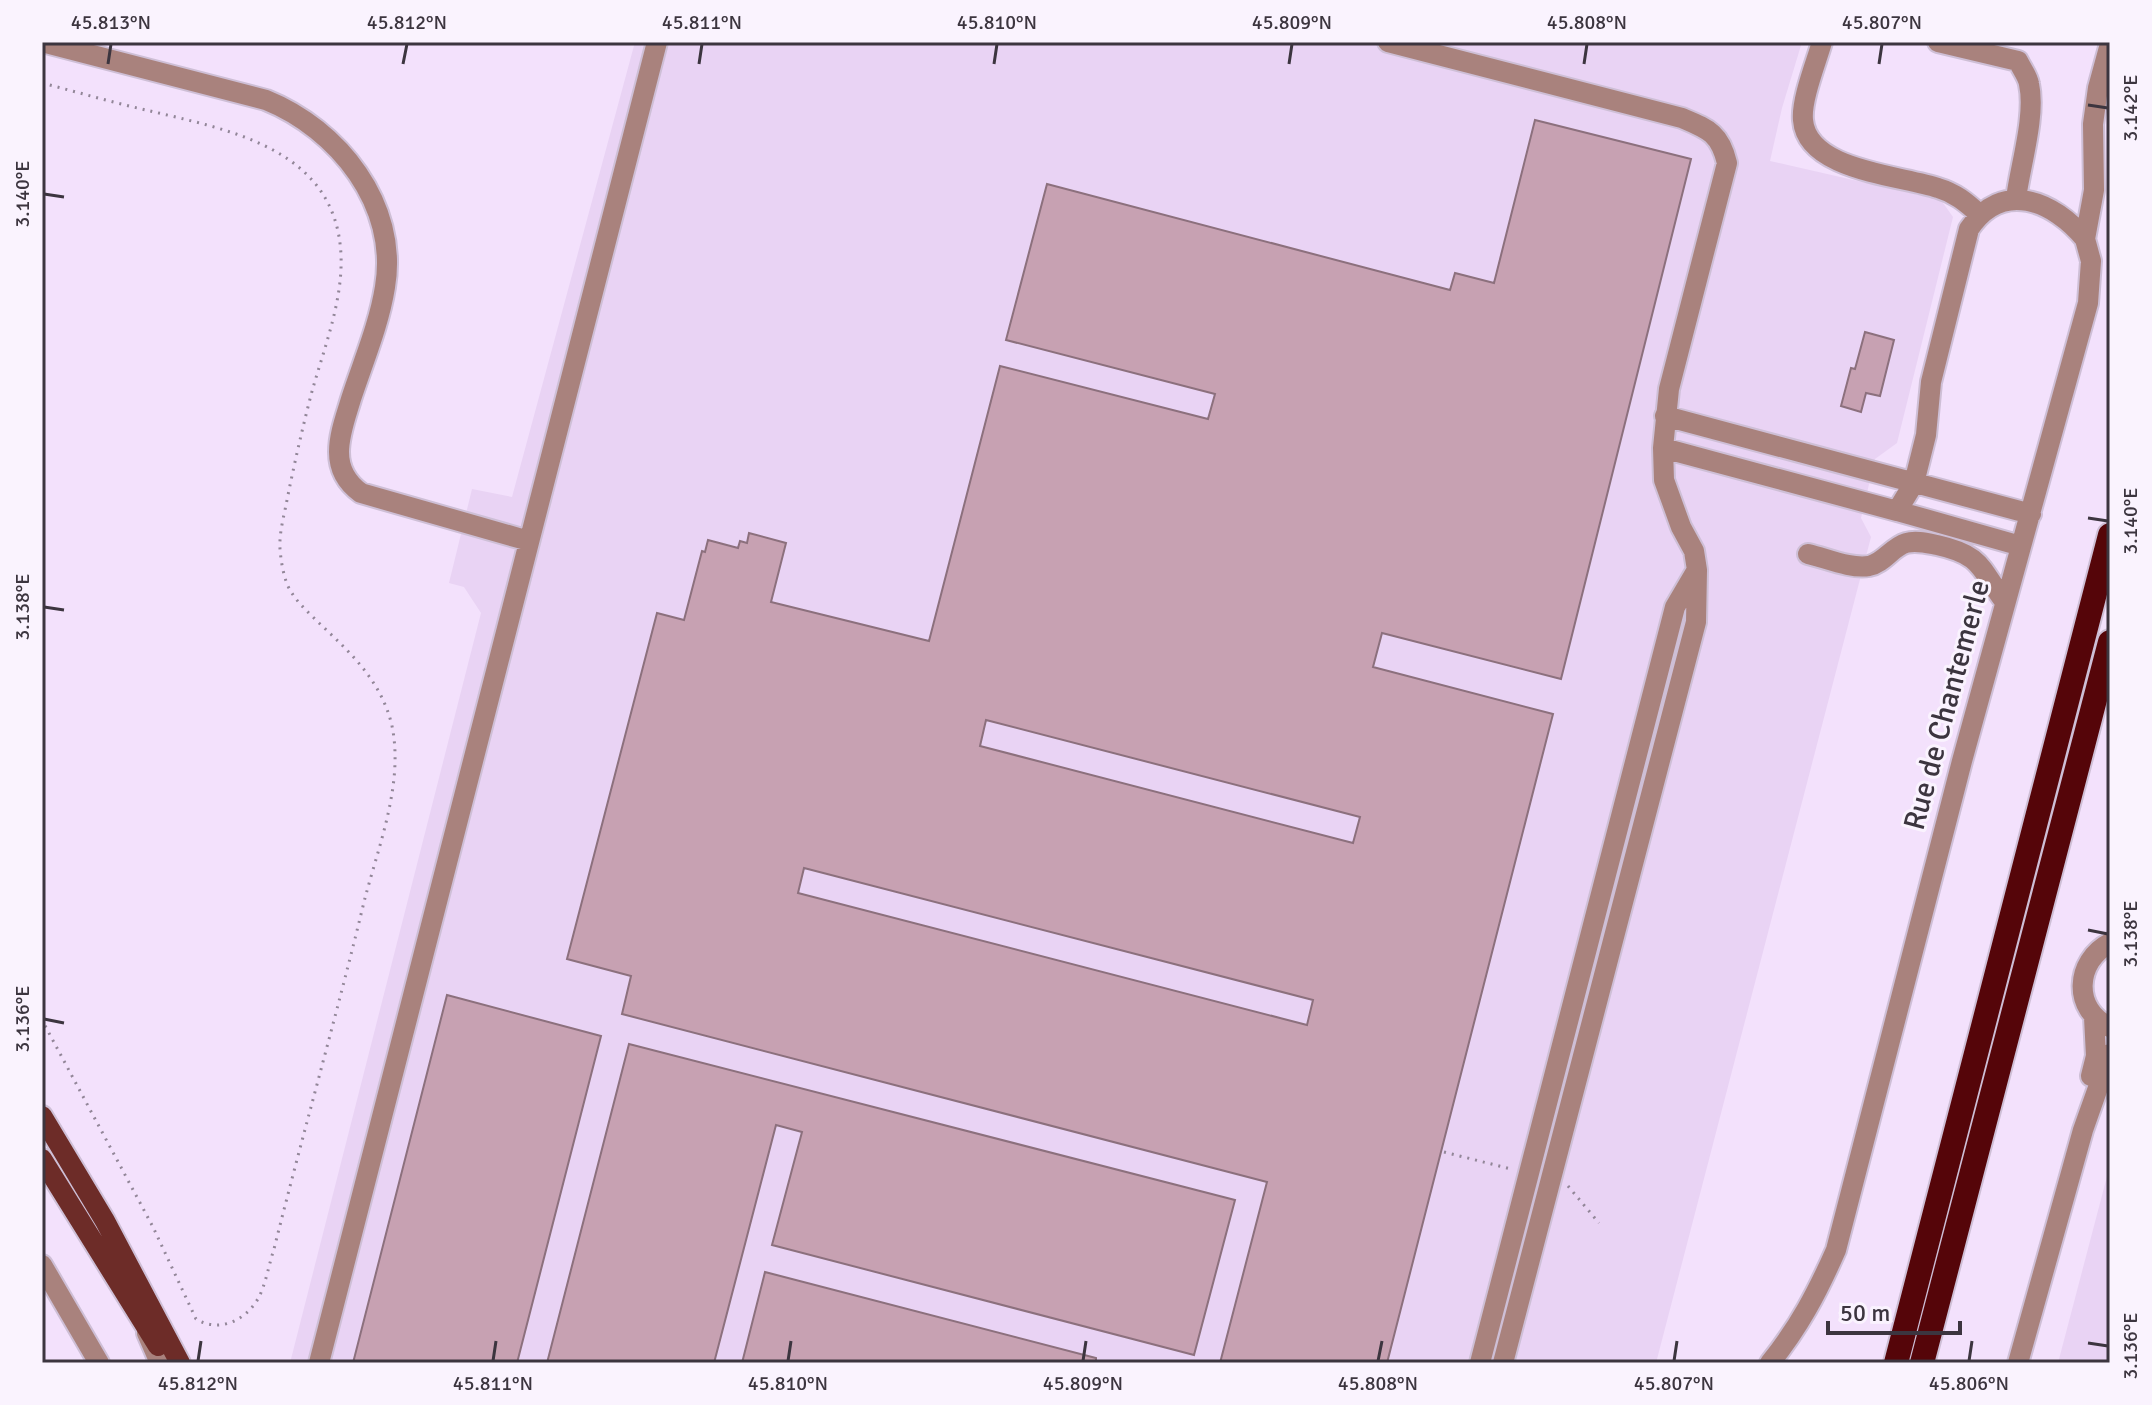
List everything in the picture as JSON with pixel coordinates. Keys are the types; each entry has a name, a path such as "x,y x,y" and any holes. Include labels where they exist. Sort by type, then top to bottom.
{"highway":[{"path":"1896,1363 2110,535"},
{"path":"1922,1363 2110,642"}],"main road":[{"path":"42,1116 105,1221 180,1363"},
{"path":"42,1159 169,1363"}],"street":[{"path":"42,42 266,100 288,109 332,141 362,179 371,198 380,222 387,269 378,313 341,433 339,455 343,473 349,485 361,493 529,541"},
{"path":"319,1363 657,42"},
{"path":"1388,42 1682,118 1710,131 1719,139 1727,163 1669,389 1665,416 1664,480 1681,527 1694,551 1697,570 1696,622 1503,1363"},
{"path":"1822,42 1802,119 1807,134 1817,148 1841,162 1938,188 1963,199 1979,214"},
{"path":"1938,42 2018,61 2029,83 2031,116 2020,163 2016,199"},
{"name":"Rue de Chantemerle","path":"1770,1363 1797,1330 1836,1250 2005,602 2088,303 2091,261 2085,239 2094,190 2093,124 2098,88 2110,44"},
{"path":"1897,511 1914,483 1926,435 1931,382 1969,229 1979,214 1997,203 2016,199 2054,209 2070,220 2085,239"},
{"path":"1665,416 2031,514"},
{"path":"1663,448 2021,546"},
{"path":"1808,554 1868,566 1908,542 1958,550 1975,559 1987,572 2005,602"},
{"path":"1480,1363 1675,607 1697,570"},
{"path":"2083,1130 2102,1022 2087,1006 2082,981 2091,957 2110,943"},
{"path":"2018,1363 2083,1130 2110,1054"},
{"path":"42,1265 99,1363"},
{"path":"142,1322 160,1363"}],"path":[{"path":"42,83 207,125 284,154 318,187 331,210 338,232 341,257 339,282 301,433 279,543 288,586 301,605 365,668 378,688 392,728 394,774 352,954 274,1249 260,1295 252,1308 231,1323 206,1325 196,1319 153,1227 42,1020"}],"shaded area":[{"path":"635,42 1802,42 1770,161 1941,200 1953,217 1897,443 1875,459 1861,518 1871,537 1656,1363 290,1363 481,613 464,587 449,583 472,489 512,497"},
{"path":"2110,1165 2110,1363 2058,1363"}],"building":[{"path":"1535,120 1691,159 1561,679 1382,633 1373,667 1553,714 1387,1363 1220,1363 1267,1182 622,1014 631,976 567,959 657,613 684,620 702,551 705,552 708,540 738,548 740,541 747,543 749,533 786,543 771,602 929,641 1000,366 1208,419 1215,394 1006,340 1047,184 1450,290 1455,273 1494,283","holes":["986,720 1360,817 1353,843 980,746","804,868 1313,1000 1307,1025 798,893"]},
{"path":"1865,332 1894,340 1880,396 1866,393 1861,412 1841,406"},
{"path":"447,995 601,1036 517,1363 353,1363"},
{"path":"629,1044 1235,1200 1194,1355 772,1245 802,1132 776,1125 714,1363 547,1363"},
{"path":"765,1272 1096,1358 1096,1363 742,1363"}]}
